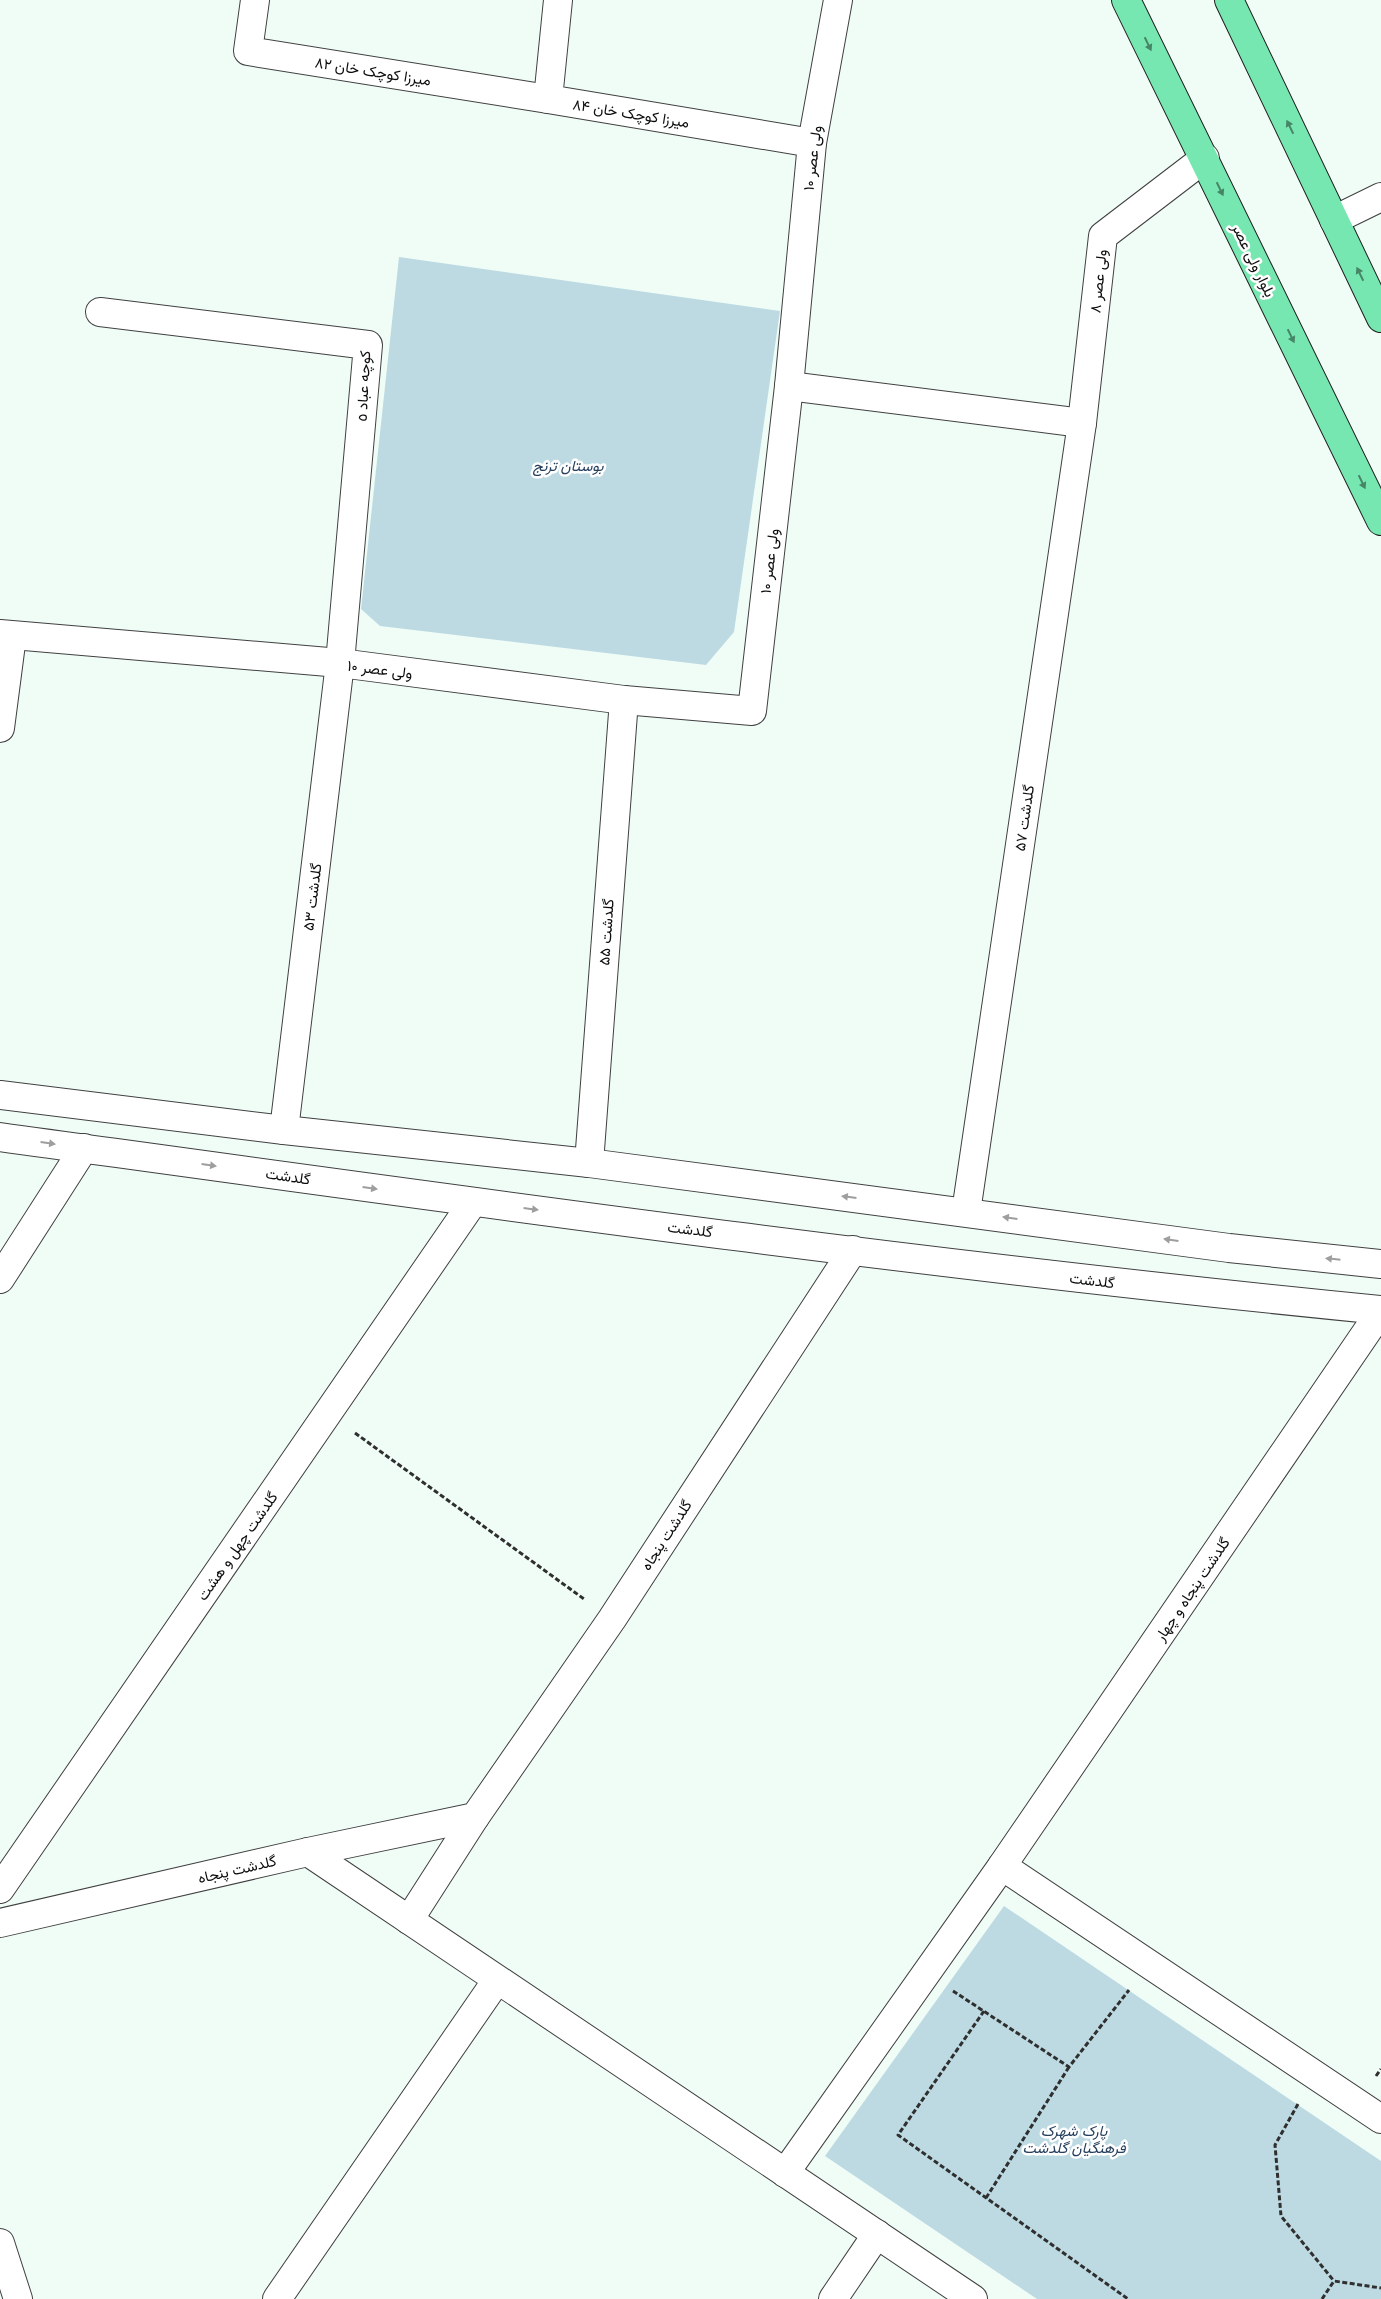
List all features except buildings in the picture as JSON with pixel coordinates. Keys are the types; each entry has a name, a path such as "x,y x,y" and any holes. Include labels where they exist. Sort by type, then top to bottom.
{"main road":[{"name":"بلوار ولی عصر","path":"1126,0 1381,521"},
{"path":"1229,0 1381,318"}],"street":[{"name":"میرزا کوچک خان ۸۲","path":"254,0 248,51 548,99"},
{"path":"548,99 558,0"},
{"name":"ولی عصر ۱۰","path":"6,635 340,663 624,700 752,711 789,386 812,143 838,0"},
{"name":"میرزا کوچک خان ۸۴","path":"548,99 812,143"},
{"name":"ولی عصر ۸","path":"1082,423 1102,236 1205,158"},
{"path":"1334,220 1381,197"},
{"name":"كوچه عباد ٥","path":"100,312 368,345 340,663"},
{"path":"789,386 1082,423"},
{"name":"گلدشت ۵۷","path":"966,1212 1082,423"},
{"path":"0,728 6,635"},
{"name":"گلدشت ۵۳","path":"284,1130 340,663"},
{"name":"گلدشت ۵۵","path":"589,1163 624,700"},
{"path":"0,1095 284,1130 589,1163 1228,1248 1381,1264"},
{"name":"گلدشت","path":"0,1137 473,1202 853,1250 1164,1289 1381,1311"},
{"path":"0,1279 84,1148"},
{"name":"گلدشت چهل و هشت","path":"0,1889 473,1202"},
{"name":"گلدشت پنجاه","path":"408,1920 612,1619 853,1250"},
{"name":"گلدشت پنجاه و چهار","path":"785,2173 1002,1866 1381,1311"},
{"name":"گلدشت پنجاه","path":"0,1923 308,1852 476,1818"},
{"path":"308,1852 973,2299"},
{"path":"1002,1866 1381,2119"},
{"path":"278,2299 497,1980"},
{"path":"833,2299 877,2234"},
{"path":"0,2243 18,2299"}],"path":[{"path":"328,1413 612,1619"},
{"path":"986,2198 1069,2067 1150,1964"},
{"path":"926,1973 1069,2067"},
{"path":"984,2011 898,2136 1128,2299"},
{"path":"1315,2075 1275,2145 1282,2216 1334,2281 1381,2288"},
{"path":"1322,2299 1334,2281"}],"green space":[{"name":"بوستان ترنج","path":"399,257 780,311 734,632 706,665 380,626 361,609"},
{"name":"پارک شهرک فرهنگیان گلدشت","path":"1004,1906 1381,2161 1381,2299 1037,2299 825,2156"}]}
